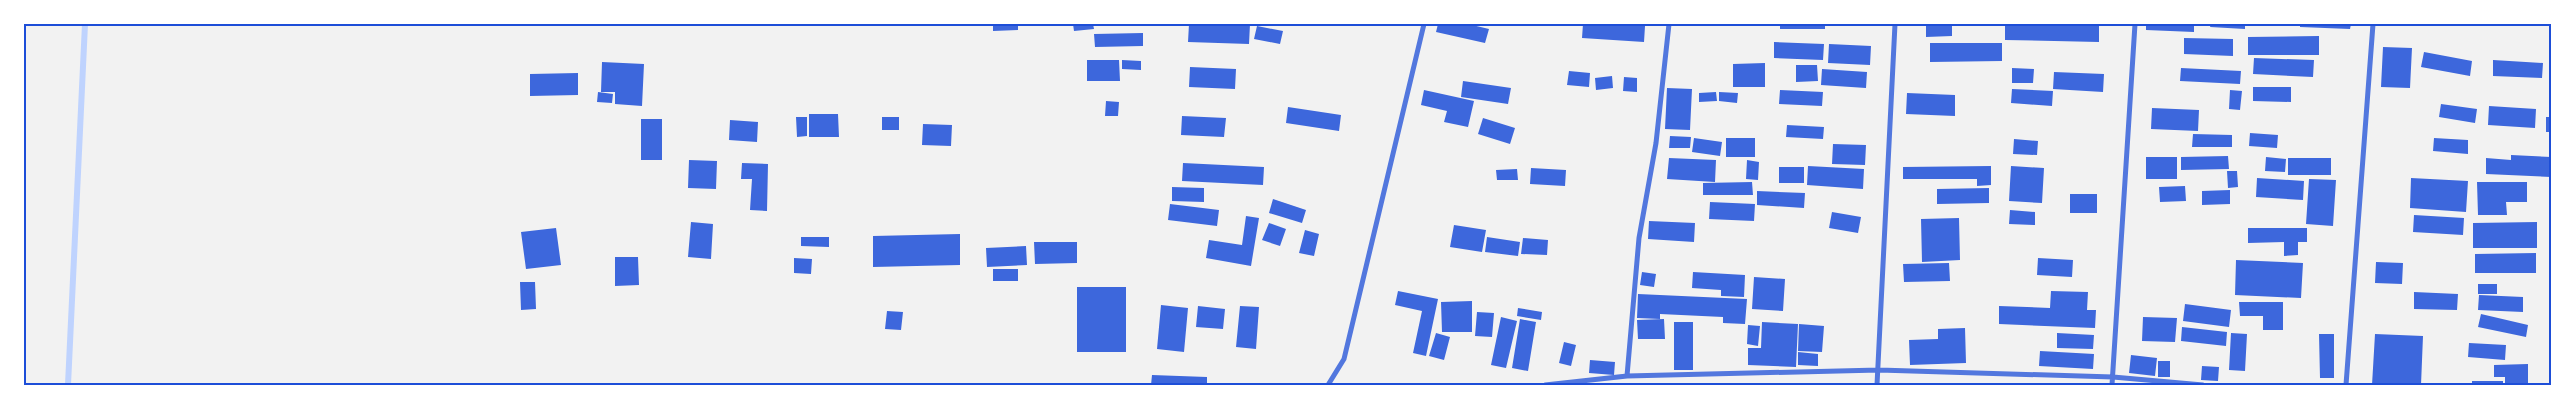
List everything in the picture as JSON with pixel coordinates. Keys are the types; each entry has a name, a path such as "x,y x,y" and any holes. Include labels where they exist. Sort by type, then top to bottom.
{"street":[{"path":"1328,385 1344,359 1424,24"},
{"path":"1627,376 1639,238 1656,143 1669,24"},
{"path":"1877,385 1895,24"},
{"path":"2112,385 2135,24"},
{"path":"2346,385 2373,24"},
{"path":"1545,385 1627,376 1878,370 2113,377 2202,385"}],"building":[{"path":"993,24 1018,24 1018,30 993,31"},
{"path":"1073,24 1093,24 1094,29 1074,31"},
{"path":"1189,24 1250,24 1249,44 1188,42"},
{"path":"1438,24 1468,24 1489,29 1485,43 1436,32"},
{"path":"1583,24 1645,26 1644,42 1582,38"},
{"path":"1780,24 1825,24 1825,29 1780,29"},
{"path":"1926,24 1952,24 1952,36 1926,37"},
{"path":"2005,24 2099,24 2099,42 2005,40"},
{"path":"2146,24 2194,24 2194,32 2146,30"},
{"path":"2211,24 2245,24 2245,29 2210,27"},
{"path":"2300,24 2351,24 2350,29 2300,27"},
{"path":"1257,26 1283,31 1280,44 1254,39"},
{"path":"1143,33 1143,46 1095,47 1094,34"},
{"path":"2319,36 2319,55 2248,55 2248,37"},
{"path":"2184,38 2233,39 2233,56 2184,54"},
{"path":"1774,42 1824,44 1823,60 1774,58"},
{"path":"1930,43 2002,43 2002,61 1930,62"},
{"path":"1829,44 1871,46 1870,65 1828,63"},
{"path":"2383,47 2412,48 2410,88 2381,87"},
{"path":"2424,52 2472,61 2470,76 2421,67"},
{"path":"2254,58 2314,60 2313,77 2253,74"},
{"path":"1087,60 1119,60 1120,81 1087,81"},
{"path":"1122,60 1141,61 1141,70 1122,69"},
{"path":"2493,60 2543,63 2542,78 2493,76"},
{"path":"602,62 644,64 642,106 615,104 615,92 601,92"},
{"path":"1765,63 1765,87 1733,87 1733,64"},
{"path":"1796,65 1817,65 1818,81 1796,82"},
{"path":"1190,67 1236,69 1235,89 1189,87"},
{"path":"2012,68 2034,69 2033,83 2012,83"},
{"path":"2181,68 2241,71 2240,84 2180,81"},
{"path":"1822,69 1867,72 1866,88 1821,85"},
{"path":"1569,71 1590,73 1589,87 1567,85"},
{"path":"2054,72 2104,74 2103,92 2053,89"},
{"path":"578,73 578,95 530,96 530,74"},
{"path":"1612,76 1613,88 1596,90 1595,78"},
{"path":"1624,77 1637,78 1637,92 1623,91"},
{"path":"1463,81 1511,88 1508,104 1461,97"},
{"path":"2253,87 2291,87 2291,102 2253,101"},
{"path":"1667,88 1692,89 1690,130 1665,129"},
{"path":"2012,89 2053,91 2052,106 2011,103"},
{"path":"1424,90 1474,101 1468,127 1444,122 1447,111 1421,105"},
{"path":"1780,90 1823,92 1822,106 1779,104"},
{"path":"2230,90 2242,91 2240,110 2229,109"},
{"path":"598,92 613,94 612,103 597,102"},
{"path":"1716,92 1717,101 1699,102 1699,93"},
{"path":"1719,92 1738,93 1737,103 1719,101"},
{"path":"1907,93 1955,95 1955,116 1906,114"},
{"path":"1106,101 1119,102 1118,116 1105,116"},
{"path":"2441,104 2477,109 2475,123 2439,117"},
{"path":"2489,106 2536,109 2535,128 2488,125"},
{"path":"1288,107 1341,115 1339,131 1286,123"},
{"path":"2152,108 2199,110 2198,131 2151,129"},
{"path":"809,114 838,114 839,137 809,137"},
{"path":"1182,116 1226,118 1224,137 1181,135"},
{"path":"796,117 807,117 807,136 797,137"},
{"path":"882,117 899,117 899,130 882,130"},
{"path":"2546,117 2551,117 2551,132 2546,132"},
{"path":"1483,118 1515,128 1510,144 1478,134"},
{"path":"641,119 662,119 662,160 641,160"},
{"path":"730,120 758,122 757,142 729,140"},
{"path":"923,124 952,125 951,146 922,145"},
{"path":"1787,125 1824,127 1823,139 1786,137"},
{"path":"2250,133 2278,135 2277,148 2249,146"},
{"path":"2193,134 2232,135 2232,147 2192,147"},
{"path":"1670,136 1691,137 1690,148 1669,148"},
{"path":"1694,138 1722,142 1720,156 1692,152"},
{"path":"1726,138 1755,138 1755,157 1726,157"},
{"path":"2434,138 2468,140 2468,154 2433,151"},
{"path":"2014,139 2038,141 2037,155 2013,154"},
{"path":"1833,144 1866,145 1865,165 1832,164"},
{"path":"2511,155 2551,157 2551,177 2486,174 2486,158 2511,160"},
{"path":"2228,156 2229,169 2181,170 2181,157"},
{"path":"2146,157 2177,157 2177,179 2146,179"},
{"path":"2266,157 2286,159 2285,172 2265,171"},
{"path":"1669,158 1716,160 1715,182 1667,179"},
{"path":"2288,158 2331,158 2331,175 2288,175"},
{"path":"689,160 717,161 716,189 688,188"},
{"path":"1747,160 1759,162 1758,180 1746,179"},
{"path":"742,163 768,164 767,211 750,210 752,179 741,179"},
{"path":"1183,163 1264,167 1263,185 1182,181"},
{"path":"1808,166 1864,169 1863,189 1807,185"},
{"path":"1991,166 1991,185 1977,186 1977,179 1903,179 1903,167"},
{"path":"2011,166 2044,168 2042,203 2009,201"},
{"path":"1779,167 1804,167 1804,183 1779,183"},
{"path":"1531,168 1566,170 1565,186 1530,184"},
{"path":"1517,169 1518,180 1497,180 1496,170"},
{"path":"2227,171 2237,171 2238,187 2228,188"},
{"path":"2257,178 2304,181 2303,200 2256,197"},
{"path":"2411,178 2468,181 2466,212 2410,208"},
{"path":"2309,179 2336,180 2333,226 2306,224"},
{"path":"1752,182 1753,195 1703,195 1703,183"},
{"path":"2477,182 2527,182 2527,202 2506,202 2507,215 2478,215"},
{"path":"2185,186 2186,201 2160,202 2159,187"},
{"path":"1172,187 1204,188 1204,202 1172,201"},
{"path":"1989,188 1989,203 1937,204 1937,189"},
{"path":"2230,190 2230,204 2202,205 2202,191"},
{"path":"1757,191 1805,193 1804,208 1757,205"},
{"path":"2070,194 2097,194 2097,213 2070,213"},
{"path":"1273,199 1306,210 1302,223 1269,213"},
{"path":"1710,202 1755,204 1754,221 1709,219"},
{"path":"1170,204 1219,210 1217,226 1168,220"},
{"path":"2010,210 2035,212 2035,225 2009,224"},
{"path":"1832,212 1861,217 1858,233 1829,228"},
{"path":"2414,215 2464,218 2463,235 2413,232"},
{"path":"1246,216 1259,218 1251,266 1206,258 1209,240 1242,245"},
{"path":"1959,218 1960,260 1922,262 1921,219"},
{"path":"1649,221 1695,223 1694,242 1648,239"},
{"path":"691,222 713,224 711,259 688,257"},
{"path":"2537,222 2537,248 2473,248 2473,223"},
{"path":"1269,223 1286,229 1280,246 1262,240"},
{"path":"1454,225 1486,230 1482,252 1450,247"},
{"path":"556,228 561,265 526,269 521,232"},
{"path":"2248,228 2307,228 2307,242 2298,242 2298,255 2284,256 2284,242 2248,243"},
{"path":"1305,230 1319,234 1314,256 1299,253"},
{"path":"960,234 960,265 873,267 873,236"},
{"path":"801,237 829,237 829,247 801,246"},
{"path":"1487,237 1520,242 1518,256 1485,252"},
{"path":"1523,238 1548,240 1547,255 1521,254"},
{"path":"1034,242 1077,242 1077,263 1035,264"},
{"path":"1026,246 1027,265 987,267 986,248"},
{"path":"2536,253 2536,273 2475,273 2475,254"},
{"path":"615,257 638,257 639,285 615,286"},
{"path":"794,258 812,259 811,274 794,273"},
{"path":"2038,258 2073,260 2072,277 2037,275"},
{"path":"2236,260 2303,263 2301,298 2235,295"},
{"path":"2376,262 2403,263 2402,284 2375,283"},
{"path":"1949,263 1950,281 1904,282 1903,264"},
{"path":"993,269 1018,269 1018,281 993,281"},
{"path":"1642,272 1656,274 1654,287 1640,285"},
{"path":"1693,272 1745,275 1744,297 1721,296 1721,290 1692,288"},
{"path":"1754,277 1785,279 1783,311 1752,309"},
{"path":"520,282 535,282 536,309 521,310"},
{"path":"2478,284 2497,284 2497,294 2478,294"},
{"path":"1077,287 1126,287 1126,352 1077,352"},
{"path":"1398,291 1438,299 1426,356 1413,353 1422,311 1395,305"},
{"path":"2051,291 2088,292 2087,310 2096,310 2095,328 1999,324 1999,306 2050,308"},
{"path":"2414,292 2458,294 2457,310 2414,309"},
{"path":"1638,294 1747,299 1745,324 1723,323 1723,317 1660,314 1660,319 1637,318"},
{"path":"2479,295 2523,297 2523,312 2478,310"},
{"path":"1472,301 1472,332 1442,332 1441,302"},
{"path":"2239,302 2283,302 2283,330 2263,330 2263,316 2240,316"},
{"path":"2185,304 2231,310 2229,327 2183,321"},
{"path":"1161,305 1188,308 1184,352 1157,349"},
{"path":"1198,306 1225,309 1223,329 1196,327"},
{"path":"1240,306 1259,307 1256,349 1236,347"},
{"path":"1518,308 1542,312 1541,320 1517,316"},
{"path":"887,311 903,312 901,330 885,329"},
{"path":"1477,312 1494,313 1492,337 1475,336"},
{"path":"2481,314 2528,325 2526,337 2478,327"},
{"path":"1501,317 1517,321 1506,368 1491,365"},
{"path":"2143,317 2177,318 2175,342 2142,341"},
{"path":"1520,319 1536,322 1528,371 1512,368"},
{"path":"1664,319 1665,339 1638,339 1637,320"},
{"path":"1674,322 1693,322 1693,370 1674,370"},
{"path":"1762,322 1798,324 1796,367 1748,365 1748,348 1761,348"},
{"path":"1799,324 1824,326 1822,352 1798,351"},
{"path":"1748,325 1760,326 1758,346 1747,344"},
{"path":"2182,327 2227,332 2226,346 2181,341"},
{"path":"1965,328 1966,363 1910,365 1909,340 1938,339 1938,329"},
{"path":"1436,333 1450,337 1444,360 1429,356"},
{"path":"2057,333 2094,335 2093,349 2057,348"},
{"path":"2231,333 2247,334 2245,371 2229,370"},
{"path":"2319,334 2334,334 2334,378 2320,378"},
{"path":"2375,334 2423,336 2421,385 2372,385"},
{"path":"1564,342 1576,345 1571,366 1559,363"},
{"path":"2469,343 2506,345 2505,360 2468,357"},
{"path":"2040,351 2094,354 2093,369 2039,366"},
{"path":"1798,352 1818,354 1818,366 1798,365"},
{"path":"2131,355 2157,358 2155,376 2129,373"},
{"path":"1590,360 1615,362 1614,375 1589,373"},
{"path":"2158,361 2170,361 2170,377 2158,377"},
{"path":"2528,364 2528,385 2505,385 2505,377 2494,377 2494,365"},
{"path":"2202,366 2219,367 2218,381 2201,380"},
{"path":"1152,375 1207,377 1207,385 1151,385"},
{"path":"2472,381 2503,381 2503,385 2472,385"}],"waterway":[{"path":"68,385 85,24"}]}
